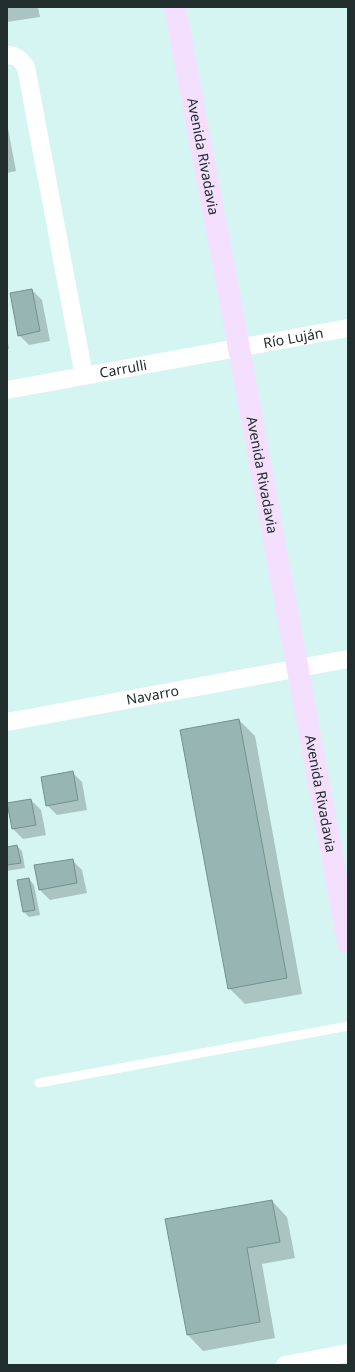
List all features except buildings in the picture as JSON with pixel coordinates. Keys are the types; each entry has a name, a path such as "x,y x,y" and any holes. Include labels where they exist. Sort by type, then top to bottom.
{"main road":[{"name":"Avenida Rivadavia","path":"174,7 239,347 348,943"}],"street":[{"path":"14,57 26,68 84,376"},
{"name":"Río Luján","path":"239,347 348,328"},
{"name":"Carrulli","path":"7,390 239,347"},
{"name":"Navarro","path":"7,722 348,659"},
{"path":"285,1365 348,1353"}],"lane":[{"path":"39,1082 348,1026"}]}
